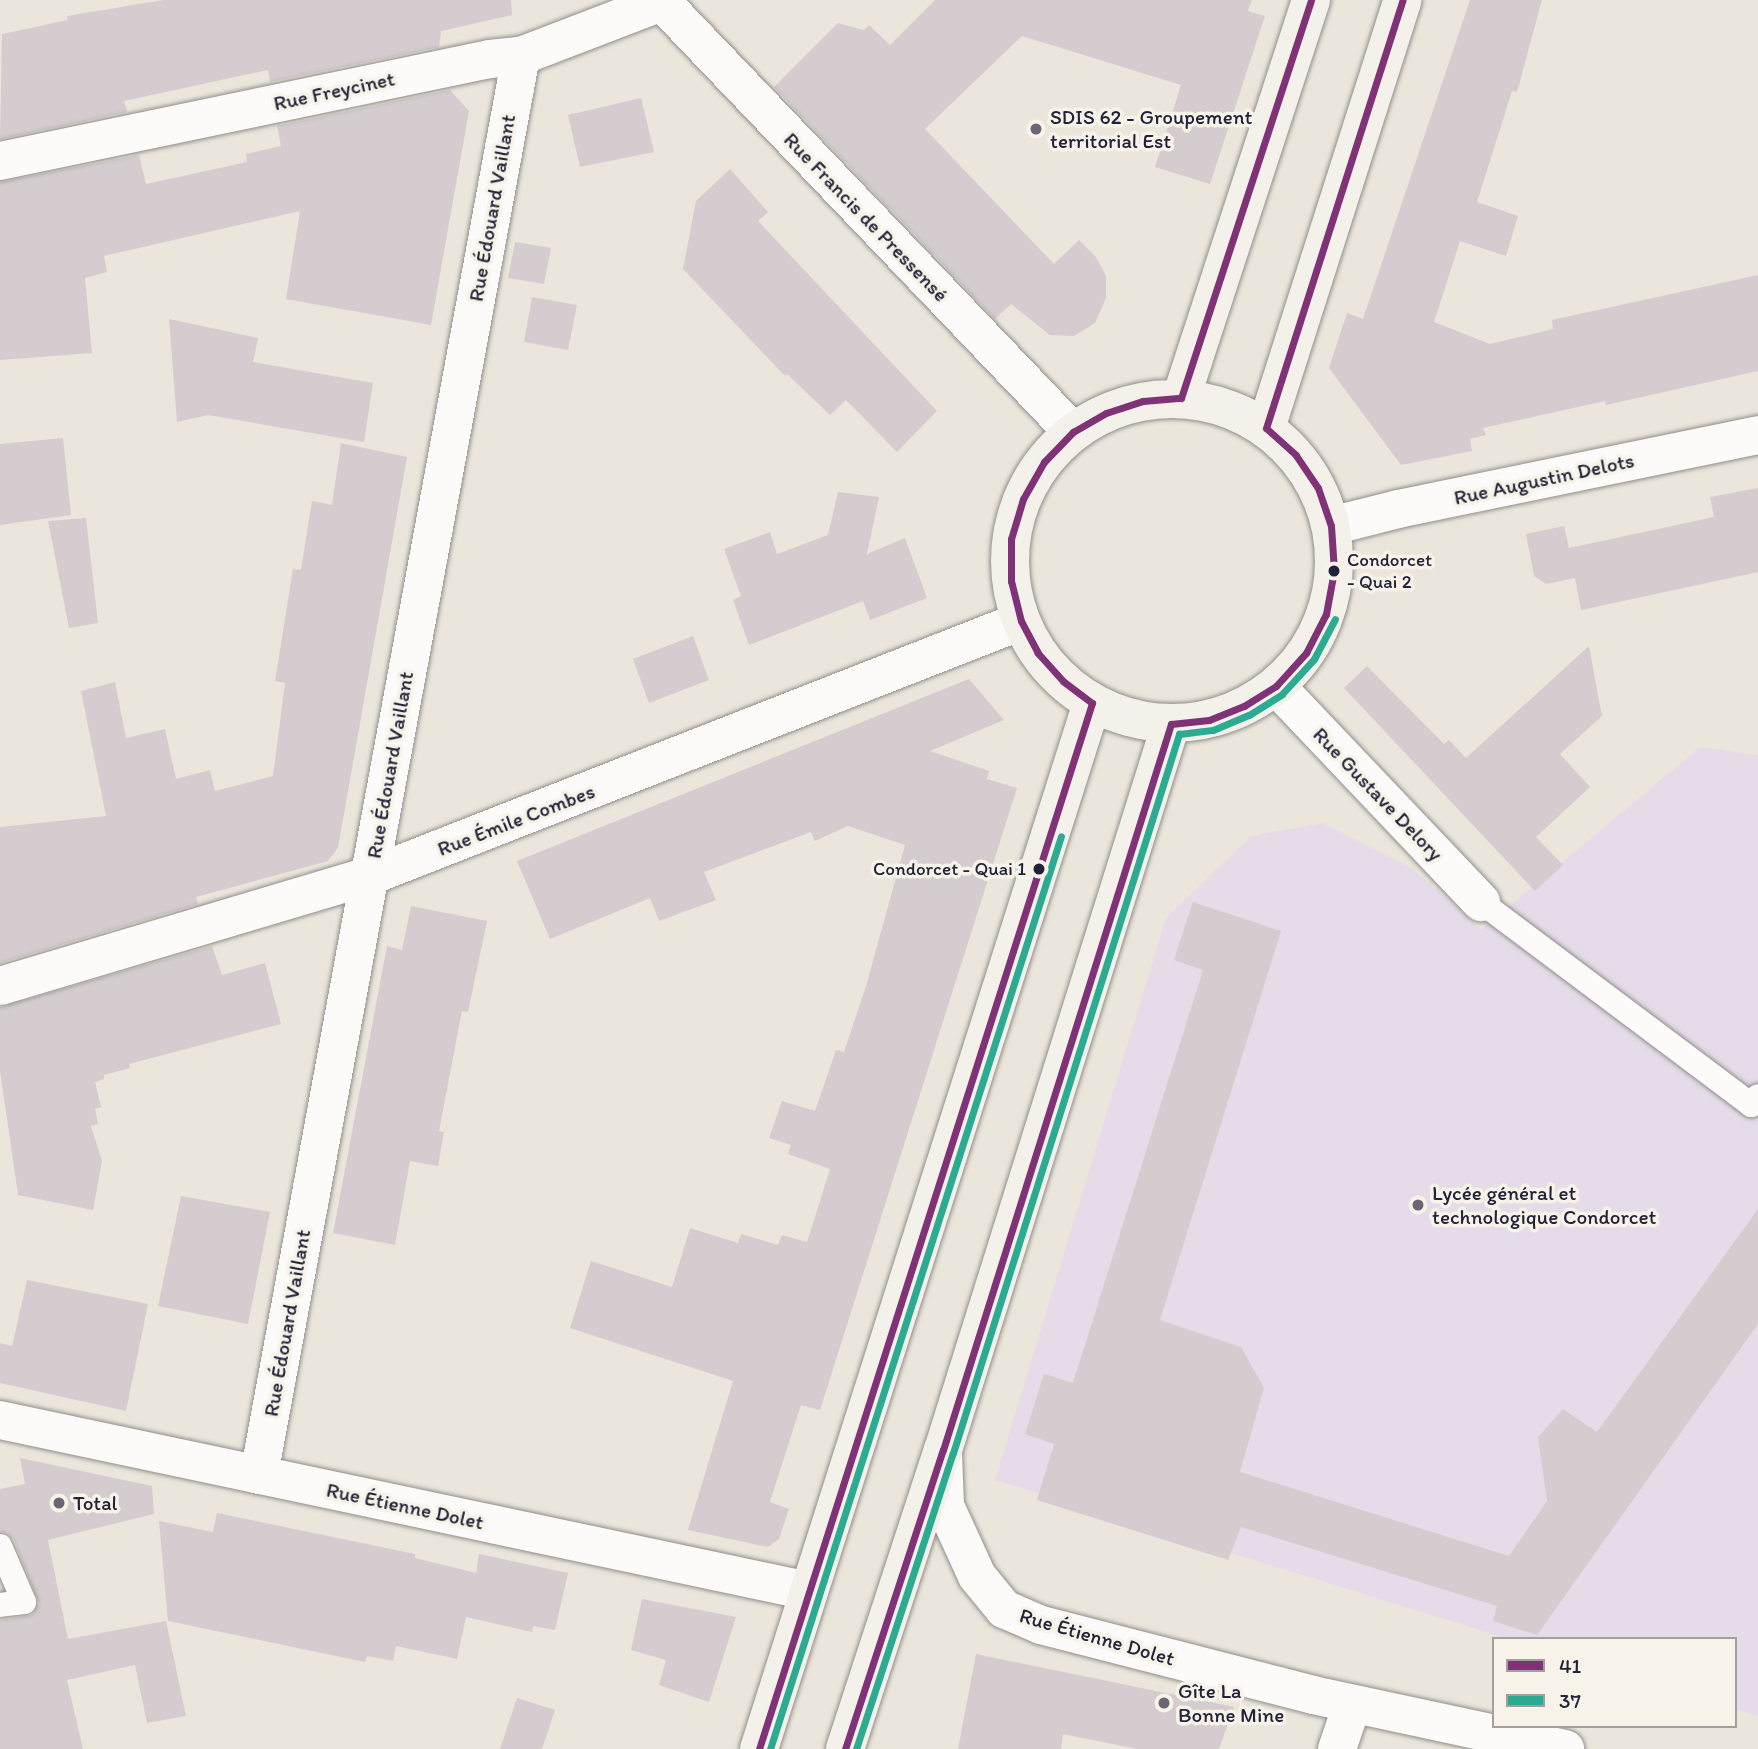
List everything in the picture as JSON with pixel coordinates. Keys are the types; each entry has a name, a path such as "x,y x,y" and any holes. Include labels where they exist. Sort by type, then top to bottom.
{"main road":[{"path":"1181,398 1311,0"},
{"path":"1266,428 1403,0"},
{"path":"1181,398 1211,403 1266,428 1296,455 1318,488 1331,526 1335,571 1326,614 1306,653 1276,686 1244,706 1209,720 1171,724 1126,717 1092,703 1063,681 1038,653 1021,621 1011,581 1011,539 1023,499 1044,462 1073,432 1106,413 1143,401 1181,398"},
{"path":"759,1749 1092,703"},
{"path":"845,1749 943,1450 1171,724"}],"street":[{"name":"Rue Freycinet","path":"0,161 490,59 521,56 661,1"},
{"name":"Rue Francis de Pressensé","path":"661,1 1073,432"},
{"name":"Rue Édouard Vaillant","path":"259,1475 521,56"},
{"name":"Rue Augustin Delots","path":"1331,526 1398,509 1758,435"},
{"name":"Rue Émile Combes","path":"0,986 370,876 1021,621"},
{"name":"Rue Gustave Delory","path":"1276,686 1481,902"},
{"name":"Rue Étienne Dolet","path":"0,1420 809,1591"},
{"name":"Rue Étienne Dolet","path":"943,1450 945,1506 977,1576 1004,1609 1041,1625 1352,1705 1565,1749"},
{"path":"1337,1749 1352,1705"}],"lane":[{"path":"1481,902 1751,1105 1758,1096"},
{"path":"0,1546 24,1602 0,1605"}],"shaded area":[{"name":"Lycée général et technologique Condorcet","path":"1700,747 1758,755 1758,1716 1737,1710 1737,1637 1503,1637 995,1480 1166,918 1251,836 1323,823 1413,869 1481,930"}],"building":[{"path":"163,0 511,0 512,15 441,31 439,47 270,82 268,70 124,101 127,112 0,139 2,34 68,20 67,16"},
{"path":"935,0 1252,0 1248,11 1265,16 1210,184 1155,167 1181,85 1022,36 925,129 1054,264 1079,240 1096,257 1106,276 1106,298 1095,323 1074,336 1050,335 1011,304 995,319 774,87 838,23 864,30 869,25 890,45"},
{"path":"1470,0 1542,0 1517,92 1512,91 1477,202 1518,216 1506,256 1460,241 1434,322 1490,344 1553,329 1552,320 1758,275 1758,371 1606,405 1605,401 1483,428 1486,435 1470,439 1472,451 1401,465 1329,368 1347,313 1363,319"},
{"path":"450,90 469,111 431,325 286,299 300,211 104,256 107,272 85,278 92,353 0,360 0,182 139,155 146,184 247,162 246,154 281,146 277,126"},
{"path":"641,98 654,152 580,167 568,115"},
{"path":"730,169 768,212 758,221 937,411 897,452 846,400 830,415 787,374 785,376 683,269 696,201"},
{"path":"515,242 551,248 544,284 508,278"},
{"path":"532,297 577,305 568,350 524,342"},
{"path":"169,319 258,338 253,362 373,383 364,442 208,415 177,422"},
{"path":"63,438 71,515 0,525 0,444"},
{"path":"341,443 407,457 338,848 328,861 196,897 198,904 0,963 0,827 106,816 81,691 115,682 126,738 165,729 176,779 210,770 215,791 273,776 285,683 275,681 293,569 301,570 312,501 332,505"},
{"path":"1758,488 1758,572 1581,610 1575,578 1546,584 1534,576 1526,534 1564,526 1569,548 1714,517 1710,497"},
{"path":"838,492 879,497 867,554 905,538 927,598 870,620 863,601 749,645 733,600 741,596 724,549 770,532 777,554 828,535"},
{"path":"86,518 98,623 69,628 48,521"},
{"path":"693,636 709,680 649,703 633,659"},
{"path":"1589,646 1602,716 1560,754 1590,787 1536,837 1563,865 1535,891 1344,688 1367,666 1444,744 1449,740 1466,758"},
{"path":"969,679 1004,720 930,751 989,771 987,779 1017,788 820,1410 801,1405 770,1502 789,1509 779,1539 768,1547 688,1530 733,1381 570,1328 591,1261 672,1287 690,1228 738,1243 741,1234 778,1245 782,1235 807,1242 830,1169 788,1154 791,1145 769,1138 782,1101 815,1111 836,1050 844,1052 866,986 905,845 848,826 815,841 811,832 704,872 716,900 659,921 650,898 550,939 517,861"},
{"path":"1193,902 1281,931 1160,1320 1241,1347 1264,1388 1240,1472 1509,1556 1547,1501 1538,1437 1563,1409 1597,1432 1758,1209 1758,1324 1537,1635 1493,1621 1497,1606 1241,1527 1228,1560 1037,1500 1054,1444 1025,1434 1044,1374 1073,1383 1203,970 1174,960"},
{"path":"411,906 487,921 468,1012 462,1011 439,1131 444,1132 438,1166 410,1161 395,1245 333,1233 387,946 402,950"},
{"path":"212,946 222,975 265,963 281,1024 129,1064 130,1068 104,1075 104,1079 95,1082 101,1107 95,1109 98,1124 91,1126 102,1161 93,1210 18,1195 0,1071 0,1007"},
{"path":"181,1196 270,1212 248,1324 158,1306"},
{"path":"27,1280 148,1304 126,1411 0,1383 0,1343 12,1346"},
{"path":"20,1458 152,1486 154,1514 48,1540 68,1639 166,1621 186,1716 147,1723 135,1665 67,1680 83,1749 0,1749 0,1620 32,1615 39,1603 14,1540 0,1531 0,1489 25,1484"},
{"path":"217,1513 415,1554 415,1558 476,1573 479,1554 568,1573 555,1630 533,1626 532,1632 466,1617 457,1659 396,1646 393,1661 367,1656 365,1662 168,1621 159,1521 213,1532"},
{"path":"642,1599 736,1617 709,1702 659,1685 666,1660 631,1650"},
{"path":"976,1654 1234,1707 1219,1749 1137,1749 1063,1734 1061,1749 958,1749"},
{"path":"517,1698 555,1710 542,1749 500,1749"}],"transit line":[{"name":"41","path":"759,1749 1092,703 1063,681 1038,653 1021,621 1011,581 1011,539 1023,499 1044,462 1073,432 1106,413 1143,401 1181,398 1311,0"},
{"name":"41","path":"845,1749 943,1450 1171,724 1209,720 1244,706 1276,686 1306,653 1326,614 1334,571 1331,526 1318,488 1296,455 1266,428 1403,0"},
{"name":"37","path":"856,1749 953,1453 1179,734 1213,730 1249,715 1282,694 1314,659 1335,619"},
{"name":"37","path":"770,1749 1061,836"}],"place":[{"name":"SDIS 62 - Groupement territorial Est","path":"1036,129"},
{"name":"Condorcet - Quai 2","path":"1334,571"},
{"name":"Condorcet - Quai 1","path":"1039,869"},
{"name":"Lycée général et technologique Condorcet","path":"1418,1205"},
{"name":"Total","path":"59,1503"},
{"name":"Gîte La Bonne Mine","path":"1164,1703"}]}
